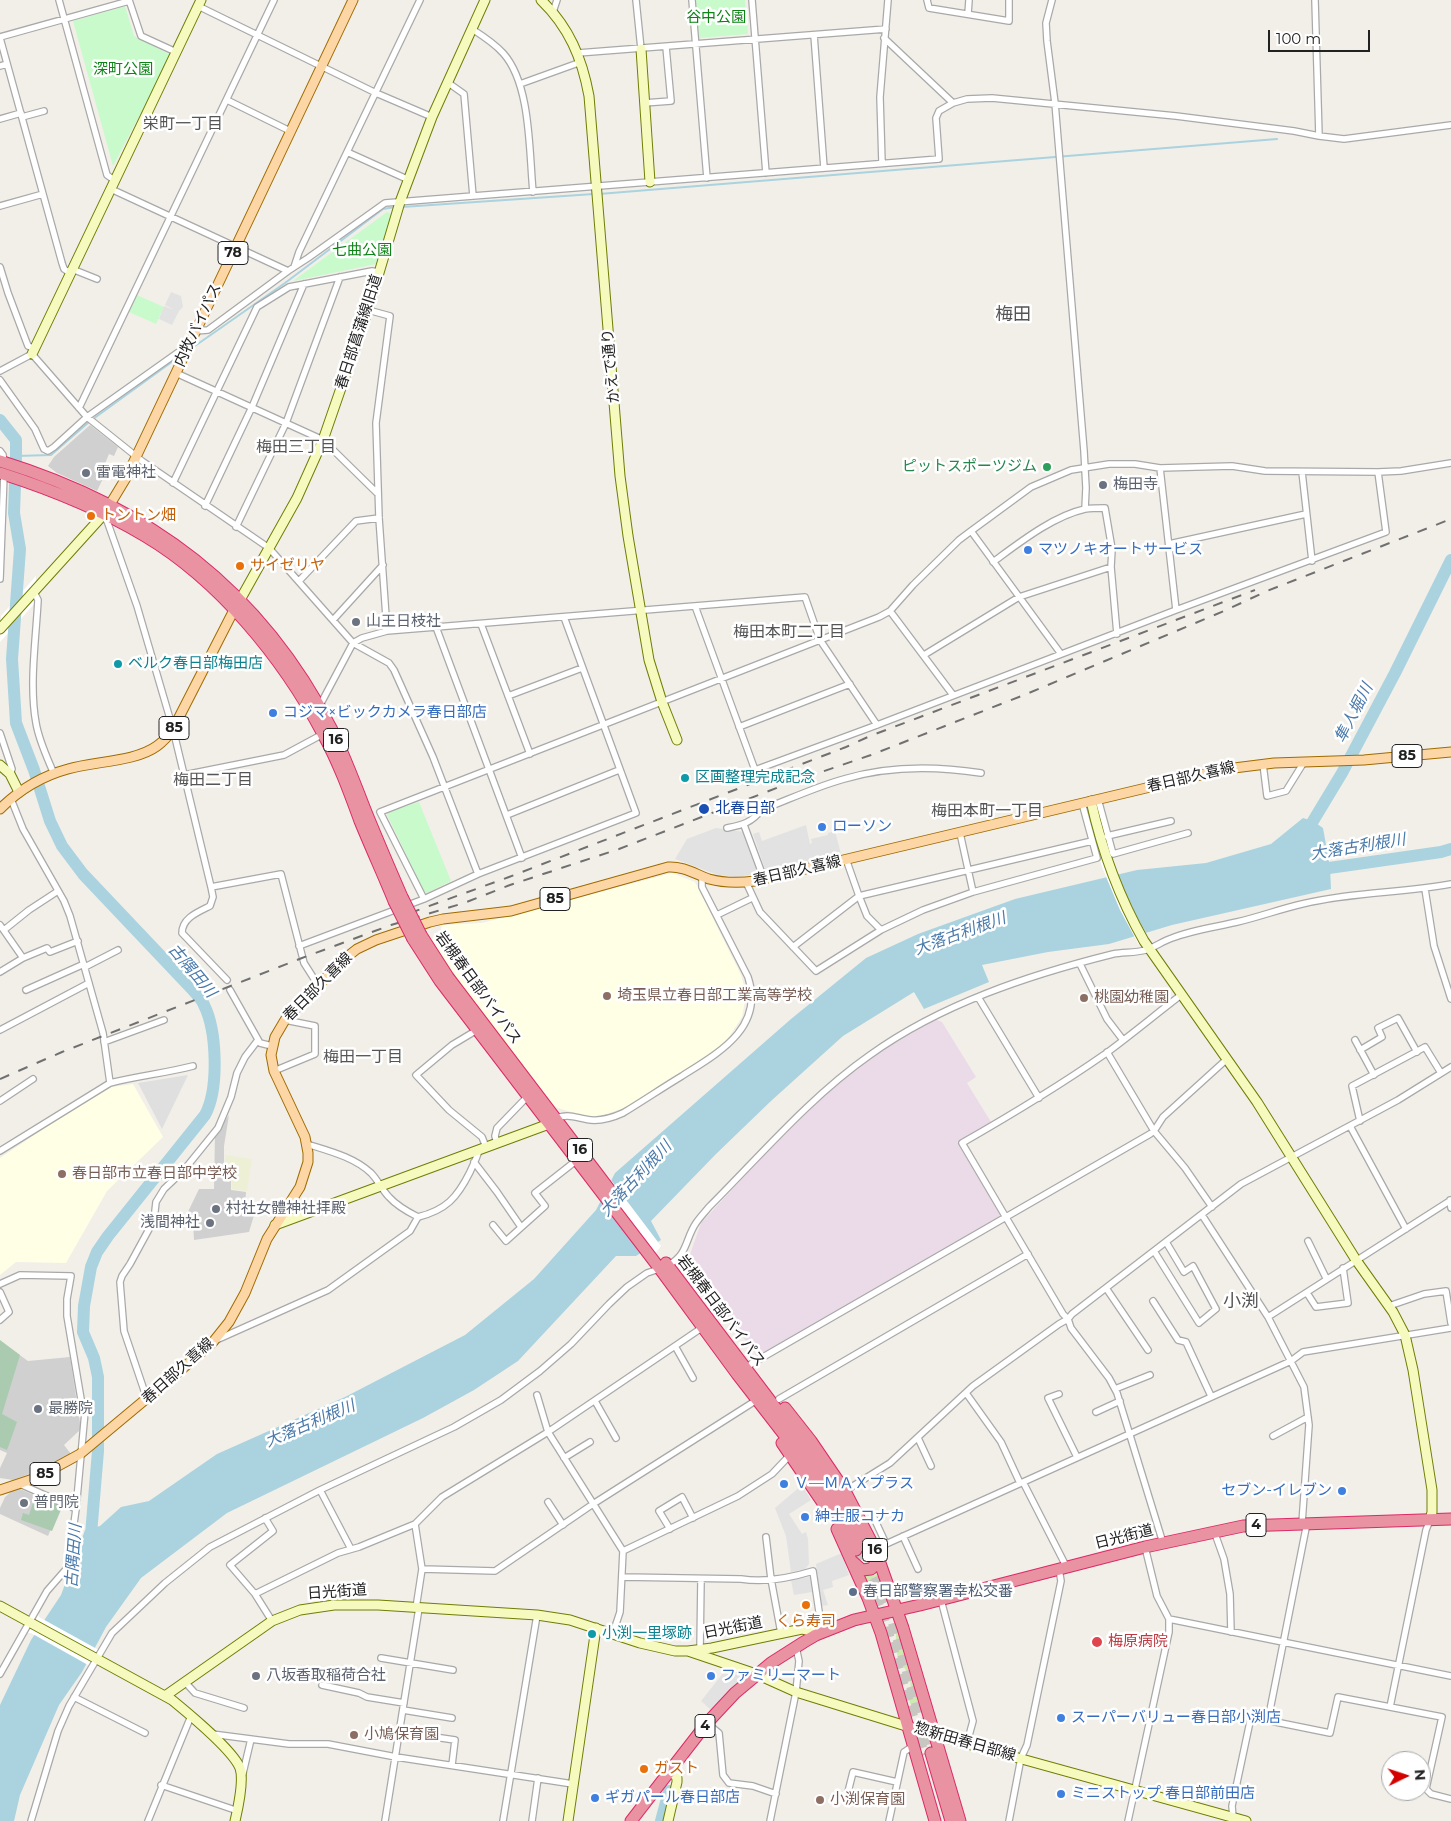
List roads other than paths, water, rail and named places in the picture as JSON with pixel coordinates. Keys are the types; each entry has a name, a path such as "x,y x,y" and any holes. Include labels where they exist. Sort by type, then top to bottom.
{"highway":[{"name":"岩槻春日部バイパス","path":"4,468 36,479 108,509 168,550 237,604 276,642 319,707 345,758 398,899"},
{"name":"岩槻春日部バイパス","path":"237,604 285,670 323,734 398,899 440,981 528,1096 553,1121 577,1160 601,1185"},
{"name":"岩槻春日部バイパス","path":"417,937 601,1185 826,1477 862,1552"},
{"name":"岩槻春日部バイパス","path":"707,1324 737,1374 823,1488 862,1552"},
{"name":"16","path":"707,1324 751,1364 811,1441 845,1491 862,1552 875,1616 909,1726 935,1821"},
{"name":"16","path":"737,1374 752,1403 832,1518 862,1552 897,1610 960,1821"},
{"name":"日光街道","path":"820,1633 854,1620 1214,1531 1243,1526 1451,1519"},
{"name":"4","path":"631,1821 728,1700 756,1674 820,1633"},
{"path":"942,1821 927,1754 952,1821"}],"main road":[{"name":"内牧バイパス","path":"108,509 136,457 353,0"},
{"name":"85","path":"0,809 21,791 54,774 70,768 133,756 157,746 174,730 237,604"},
{"name":"春日部久喜線","path":"0,1490 52,1471 83,1451 147,1400 213,1342 228,1322 245,1293 267,1239 300,1187 306,1171 307,1144 274,1071 271,1055 277,1031 284,1020 318,985 357,949 376,940 443,918 511,910 668,867 681,868 719,881 746,882 764,880 1244,765 1364,760 1451,752"}],"street":[{"path":"59,0 107,175 112,184 170,217 288,271"},
{"path":"79,408 274,0"},
{"path":"294,266 420,0"},
{"name":"春日部菖蒲線旧道","path":"237,604 307,477 323,440 368,310 400,202 447,82 485,0"},
{"name":"かえで通り","path":"541,0 568,33 580,58 589,96 620,476 649,660 662,702 677,740"},
{"path":"552,12 557,0"},
{"path":"636,0 650,182"},
{"path":"692,0 707,178"},
{"path":"752,0 766,173"},
{"path":"882,164 880,97 888,0"},
{"path":"927,0 929,8 1008,21 1010,0"},
{"path":"968,14 969,0"},
{"path":"1052,0 1046,23 1047,41 1055,104 1086,488 1085,509"},
{"path":"1315,0 1319,136"},
{"path":"96,279 64,269 0,37 129,1 141,36 176,52"},
{"path":"0,372 33,352 200,3 321,66 432,118"},
{"path":"472,29 491,41 504,55 520,84 525,111 533,192"},
{"path":"520,84 580,58 640,49 886,29"},
{"path":"814,35 824,168"},
{"path":"884,38 953,103"},
{"path":"644,104 671,101 666,47"},
{"path":"0,66 7,64"},
{"path":"447,82 464,94 473,196"},
{"path":"196,331 208,330 294,266 385,203 939,159 936,118 938,111 966,99 992,98 1055,104 1195,119 1344,139 1451,125"},
{"path":"227,100 290,131"},
{"path":"0,119 44,111"},
{"path":"347,152 409,180"},
{"path":"0,206 43,194"},
{"path":"0,267 28,346 87,417 136,457 269,548 354,643 389,663 394,670 445,787 478,874"},
{"path":"173,483 257,308 289,287 372,271 379,272"},
{"path":"236,527 286,423 340,277"},
{"path":"205,506 252,407 304,284"},
{"path":"368,310 390,316 376,423 379,518 388,631"},
{"path":"0,380 35,430 46,451 54,447 87,417 180,352 187,350"},
{"path":"176,373 323,440 378,494"},
{"path":"0,451 3,455 4,468 0,579"},
{"path":"424,899 380,812 722,680 879,617 890,611 913,585 959,540 1030,487 1057,474 1084,466 1109,464 1160,468 1232,466 1266,471 1378,472 1401,471 1451,463"},
{"path":"1160,468 1176,610"},
{"path":"1302,472 1312,561"},
{"path":"695,606 755,770 1386,532 1378,472"},
{"path":"993,562 1025,539 1061,518 1085,509 1105,508 1112,549 1111,567 1117,634"},
{"path":"1,627 108,509"},
{"path":"108,509 174,730 213,897 210,906 186,920 182,933 227,980"},
{"path":"1169,544 1306,514"},
{"path":"299,581 356,521 379,518"},
{"path":"971,531 1061,654"},
{"path":"333,620 384,565"},
{"path":"924,655 1019,597 1111,567"},
{"path":"31,595 38,600 34,689 36,723 42,745 54,774"},
{"path":"319,707 354,643 362,638 388,631 805,597 820,640 877,725"},
{"path":"890,611 953,695"},
{"path":"299,946 424,899 478,874 636,813 564,617"},
{"path":"481,624 530,754"},
{"path":"436,627 522,858"},
{"path":"508,696 582,668"},
{"path":"739,727 850,684"},
{"path":"0,733 12,769 10,774"},
{"path":"184,775 284,755 323,734"},
{"path":"1263,764 1267,796 1286,791 1304,762"},
{"path":"0,765 10,774 21,791"},
{"path":"727,828 744,825 755,819 761,810 821,786 864,774 899,768 965,770 981,773"},
{"path":"507,815 619,770"},
{"path":"11,799 29,841 64,901 78,941 104,1042 110,1083"},
{"path":"1090,801 1113,878 1132,920 1146,945 1227,1059 1405,1335 1413,1370 1432,1490 1432,1512 1426,1530 1390,1707"},
{"path":"1090,801 1107,836 1113,854 1188,833"},
{"path":"746,882 760,912 816,971 881,930 923,910 974,892 1097,858 1092,841 1090,801"},
{"path":"1107,836 1171,820"},
{"path":"744,825 764,880"},
{"path":"960,833 974,892"},
{"path":"793,947 859,896 1092,841"},
{"path":"846,859 868,916 881,930"},
{"path":"211,887 281,874 304,963 318,985"},
{"path":"275,1225 497,1144 566,1116 599,1120 608,1119 623,1113 725,1048 740,1031 751,1008 752,987 702,887 702,876"},
{"path":"31,1821 58,1731 74,1697 112,1634 165,1583 210,1547 320,1490 442,1434 472,1418 501,1400 540,1371 571,1344 628,1287 647,1273 678,1260 696,1223 710,1207 808,1107 837,1080 871,1054 911,1029 978,997 1030,976 1303,904 1451,884"},
{"path":"1425,889 1434,946 1448,980 1451,999"},
{"path":"23,958 2,928 58,891"},
{"path":"717,915 752,898"},
{"path":"0,972 23,958 48,948 50,952 78,941"},
{"path":"26,990 118,950"},
{"path":"1080,964 1107,1019 1123,1040"},
{"path":"0,1030 89,983"},
{"path":"230,990 258,1040 272,1046"},
{"path":"1164,1542 1115,1389 1071,1328 1068,1320 1005,1219 962,1143 1039,1098 1107,1052 1181,995"},
{"path":"978,997 1039,1098"},
{"path":"1360,1050 1382,1037 1378,1028 1398,1018 1417,1052"},
{"path":"104,1042 164,1020"},
{"path":"274,1071 316,1054 315,1026 284,1020"},
{"path":"307,1144 337,1154 362,1166 372,1173 393,1200 418,1217 434,1213 450,1203 462,1187 482,1149 482,1138 449,1110 416,1075 452,1045 477,1030"},
{"path":"147,1400 124,1331 120,1282 154,1220 156,1202 164,1188 184,1170 218,1128 231,1097 244,1057 258,1040"},
{"path":"1354,1040 1374,1075"},
{"path":"1360,1121 1352,1086 1425,1047 1441,1073"},
{"path":"1107,1052 1154,1131 1185,1168 1212,1207"},
{"path":"751,1364 1005,1219 1025,1205 1154,1131 1163,1117 1227,1059"},
{"path":"0,1152 110,1083 193,1066"},
{"path":"845,1491 890,1463 966,1393 1059,1324 1068,1320 1072,1314 1242,1184 1398,1100 1451,1067"},
{"path":"0,1101 33,1079"},
{"path":"497,1144 496,1128 528,1096"},
{"path":"1350,1126 1406,1229"},
{"path":"493,1225 506,1240 545,1206 535,1193 577,1160"},
{"path":"474,1162 521,1227"},
{"path":"1268,1317 1450,1200 1451,1208"},
{"path":"256,1208 285,1210"},
{"path":"1202,1215 1268,1317 1291,1361 1304,1387 1309,1425 1304,1523 1284,1643 1268,1720"},
{"path":"213,1342 328,1290 410,1231 418,1217"},
{"path":"1308,1240 1326,1278"},
{"path":"1154,1251 1199,1323 1216,1309 1192,1266 1184,1272 1166,1242"},
{"path":"779,1399 1028,1254"},
{"path":"1308,1293 1316,1307 1348,1303 1343,1268"},
{"path":"0,1284 20,1275 71,1276 67,1299 67,1316 80,1399 85,1412 83,1451 68,1567 47,1591 0,1674"},
{"path":"1106,1288 1148,1350"},
{"path":"1388,1306 1424,1294 1446,1291 1451,1323"},
{"path":"0,1292 9,1312 0,1320"},
{"path":"1153,1301 1178,1340 1186,1342 1211,1396"},
{"path":"255,1594 338,1553 416,1524 442,1497 548,1432 707,1324"},
{"path":"862,1552 886,1544 1291,1361 1303,1352 1451,1328"},
{"path":"675,1346 693,1378"},
{"path":"1115,1389 1150,1375"},
{"path":"966,1393 1001,1442 1063,1567 1027,1745 1021,1758 1008,1821"},
{"path":"1059,1394 1048,1398 1077,1457"},
{"path":"537,1395 548,1432 624,1551 620,1612 613,1633"},
{"path":"595,1401 616,1438"},
{"path":"1096,1412 1120,1401"},
{"path":"422,1569 495,1571 593,1504 752,1403"},
{"path":"1273,1436 1308,1418"},
{"path":"918,1438 931,1466"},
{"path":"564,1458 590,1442"},
{"path":"624,1551 738,1496 772,1474 790,1455"},
{"path":"20,1484 76,1509"},
{"path":"320,1490 351,1549"},
{"path":"670,1529 659,1511 682,1497 693,1518"},
{"path":"548,1502 563,1524"},
{"path":"873,1516 886,1544"},
{"path":"264,1518 273,1532 230,1565 255,1594 272,1621"},
{"path":"385,1821 411,1663 418,1608 422,1569 416,1524"},
{"path":"1214,1531 1224,1559 1230,1594 1231,1632"},
{"path":"903,1536 918,1568"},
{"path":"766,1537 771,1579 781,1633"},
{"path":"1128,1821 1169,1632 1169,1620 1157,1596 1145,1547"},
{"path":"622,1577 741,1579 757,1581 813,1571 821,1625 820,1633"},
{"path":"700,1650 701,1578"},
{"path":"941,1600 973,1721 967,1743"},
{"name":"日光街道","path":"165,1696 272,1621 300,1610 334,1605 378,1605 537,1615 570,1620 663,1649 688,1651 748,1641 802,1629 820,1633"},
{"path":"0,1606 165,1696 191,1716 234,1757 242,1778"},
{"path":"503,1821 537,1615"},
{"path":"1169,1620 1451,1676"},
{"path":"568,1821 596,1628"},
{"path":"770,1821 796,1692 799,1660 796,1647"},
{"name":"惣新田春日部線","path":"688,1651 756,1674 796,1692 935,1735 1246,1821"},
{"path":"381,1658 453,1670"},
{"path":"185,1682 195,1693 244,1708"},
{"path":"322,1685 359,1692 367,1697 452,1718"},
{"path":"74,1697 145,1733"},
{"path":"1234,1819 1232,1806 1251,1717 1330,1733 1338,1697 1442,1717 1426,1789 1430,1794 1451,1799"},
{"path":"148,1821 161,1785 191,1716"},
{"path":"708,1723 719,1733 723,1775 729,1783 753,1786 776,1794"},
{"path":"400,1732 455,1740 452,1765"},
{"path":"210,1733 289,1744 328,1744 396,1757 573,1784"},
{"path":"235,1821 251,1739"},
{"path":"889,1821 904,1752 913,1746"},
{"path":"668,1821 677,1782 671,1770"},
{"path":"893,1801 848,1792 853,1772 897,1782"},
{"path":"532,1821 538,1778"},
{"path":"161,1785 238,1811"}],"water":[{"path":"1303,818 1313,821 1323,828 1330,867 1331,889 1172,925 1109,944 1048,952 982,965 989,982 924,1009 914,992 843,1036 771,1101 651,1221 661,1240 636,1256 616,1256 518,1361 474,1390 423,1418 227,1513 141,1578 106,1627 82,1672 59,1705 20,1795 14,1821 0,1821 0,1705 31,1640 61,1595 85,1530 100,1526 121,1507 149,1501 217,1454 345,1397 465,1335 534,1279 596,1210 615,1173 791,1019 866,958 918,934 1015,899 1137,870 1206,863 1271,844"}],"waterway":[{"path":"599,194 1277,139"},
{"path":"402,207 594,194"},
{"path":"192,348 285,283 383,209 395,207"},
{"path":"93,419 180,356"},
{"name":"古隅田川","path":"0,420 16,440 14,513 20,549 12,659 16,723 34,770 50,821 62,846 83,874 200,999 208,1016 214,1044 213,1090 205,1115 108,1236 97,1252 91,1267 84,1306 83,1332 94,1358 98,1377 98,1451 90,1546"},
{"path":"16,456 51,455 89,422"},
{"name":"隼人堀川","path":"1304,836 1342,773 1395,673 1451,560"},
{"name":"大落古利根川","path":"1315,870 1451,849"},
{"path":"661,1821 669,1791"}],"tunnel":[{"path":"864,1546 890,1611 931,1753"},
{"path":"856,1550 883,1617 924,1755"}],"railway":[{"path":"0,1079 62,1052 302,958 391,925 464,903 510,885 619,849 792,782 871,755 1024,695 1267,591 1451,519"},
{"path":"410,913 509,877 846,747 870,736 1255,590"}],"place":[{"name":"ピットスポーツジム","path":"1047,467"},
{"name":"雷電神社","path":"86,473"},
{"name":"梅田寺","path":"1103,485"},
{"name":"トントン畑","path":"91,516"},
{"name":"マツノキオートサービス","path":"1028,550"},
{"name":"サイゼリヤ","path":"240,566"},
{"name":"山王日枝社","path":"356,622"},
{"name":"ベルク春日部梅田店","path":"118,664"},
{"name":"コジマ×ビックカメラ春日部店","path":"273,713"},
{"name":"区画整理完成記念","path":"685,778"},
{"name":"北春日部","path":"704,809"},
{"name":"ローソン","path":"822,827"},
{"name":"埼玉県立春日部工業高等学校","path":"607,996"},
{"name":"桃園幼稚園","path":"1084,998"},
{"name":"春日部市立春日部中学校","path":"62,1174"},
{"name":"村社女體神社拝殿","path":"216,1209"},
{"name":"浅間神社","path":"210,1223"},
{"name":"最勝院","path":"38,1409"},
{"name":"Ｖ―ＭＡＸプラス","path":"784,1484"},
{"name":"セブン-イレブン","path":"1342,1491"},
{"name":"普門院","path":"24,1503"},
{"name":"紳士服コナカ","path":"805,1517"},
{"name":"春日部警察署幸松交番","path":"853,1592"},
{"name":"くら寿司","path":"806,1605"},
{"name":"小渕一里塚跡","path":"592,1634"},
{"name":"梅原病院","path":"1097,1642"},
{"name":"八坂香取稲荷合社","path":"256,1676"},
{"name":"ファミリーマート","path":"711,1676"},
{"name":"スーパーバリュー春日部小渕店","path":"1061,1718"},
{"name":"小鳩保育園","path":"354,1735"},
{"name":"ガスト","path":"644,1769"},
{"name":"ミニストップ 春日部前田店","path":"1061,1794"},
{"name":"ギガパール春日部店","path":"595,1798"},
{"name":"小渕保育園","path":"820,1800"}],"district":[{"name":"栄町一丁目","path":"183,124"},
{"name":"梅田","path":"1013,315"},
{"name":"梅田三丁目","path":"296,447"},
{"name":"梅田本町二丁目","path":"789,632"},
{"name":"梅田二丁目","path":"213,780"},
{"name":"梅田本町一丁目","path":"987,811"},
{"name":"梅田一丁目","path":"363,1057"},
{"name":"小渕","path":"1241,1302"}],"park label":[{"name":"谷中公園","path":"716,18"},
{"name":"深町公園","path":"123,70"},
{"name":"七曲公園","path":"362,251"}]}
